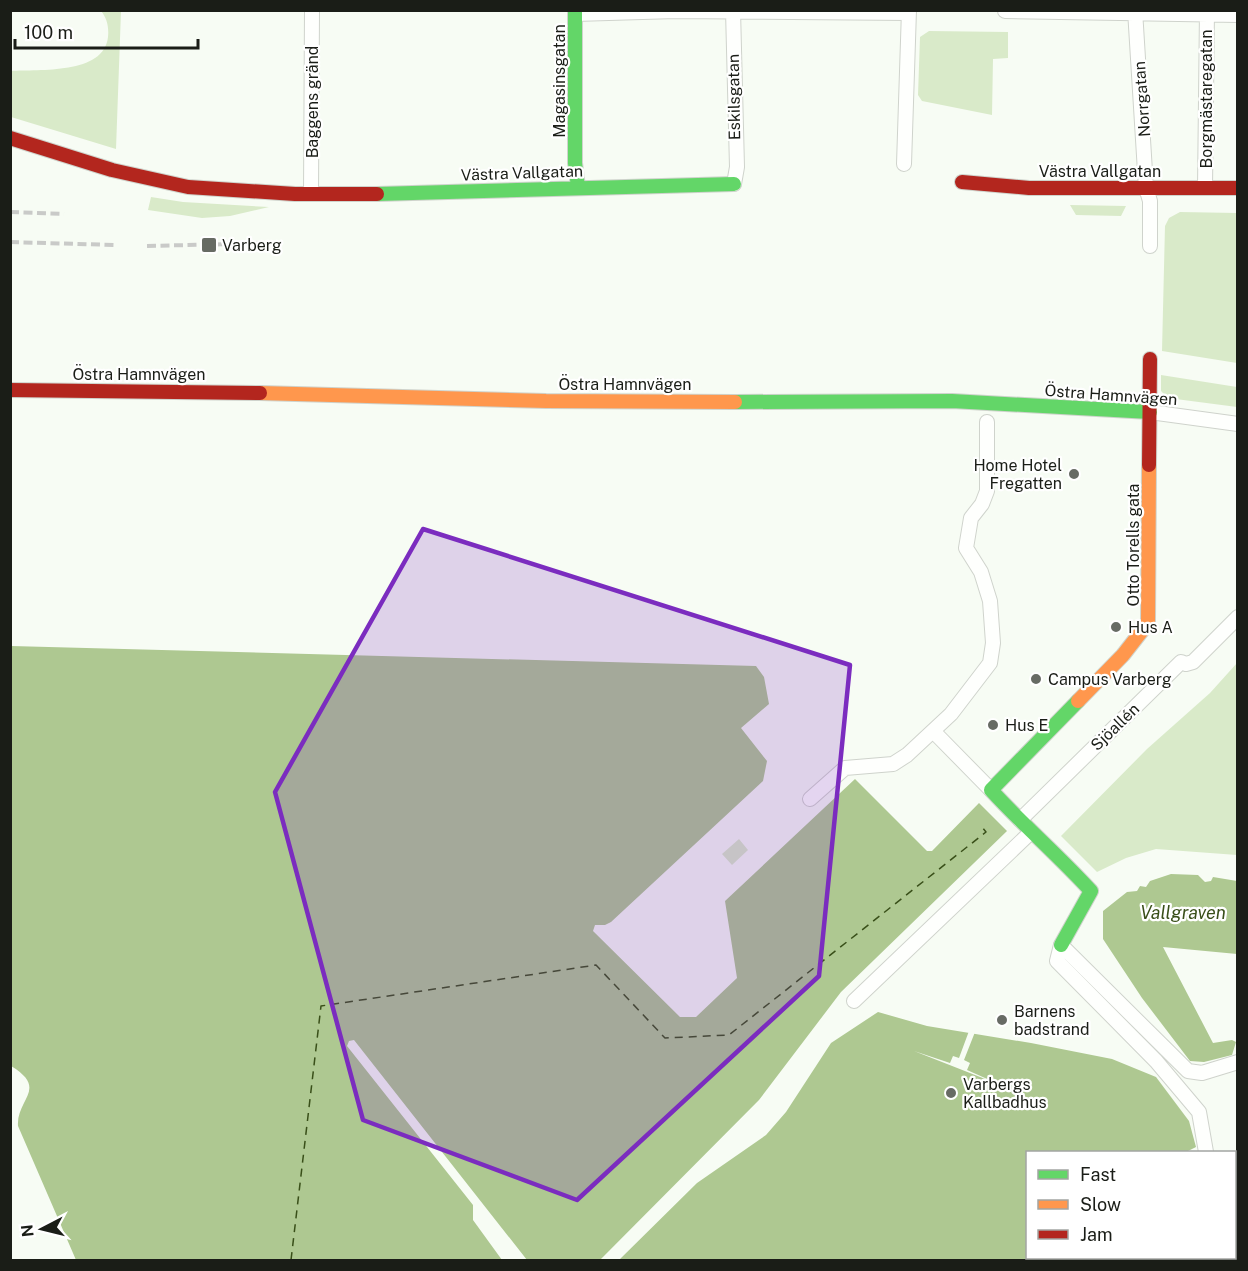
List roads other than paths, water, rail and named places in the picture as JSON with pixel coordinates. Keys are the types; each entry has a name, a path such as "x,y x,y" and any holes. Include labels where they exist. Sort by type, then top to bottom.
{"street":[{"name":"Baggens gränd","path":"311,194 312,10"},
{"path":"1005,11 1238,15"},
{"path":"575,12 909,12 904,164"},
{"name":"Magasinsgatan","path":"575,12 578,187"},
{"name":"Eskilsgatan","path":"733,12 737,167 734,184"},
{"name":"Norrgatan","path":"1135,12 1146,188"},
{"name":"Borgmästaregatan","path":"1205,188 1207,13"},
{"name":"Västra Vallgatan","path":"10,138 111,170 188,187 311,194 382,195 578,187 734,184"},
{"name":"Västra Vallgatan","path":"962,182 1029,188 1238,188"},
{"path":"1146,188 1150,201 1150,246"},
{"name":"Otto Torells gata","path":"991,790 1145,630 1149,614 1150,358"},
{"name":"Östra Hamnvägen","path":"10,390 190,390 626,402 935,401 1150,412 1238,424"},
{"path":"810,799 845,768 892,764 907,755 934,732 981,678 990,663 992,652 990,601 981,572 966,548 970,518 982,504 987,491 987,422"},
{"name":"Sjöallén","path":"1020,820 1181,662 1186,664 1193,662 1238,617"},
{"path":"934,732 1030,833 1065,863 1090,891 1090,897 1061,945 1057,961 1156,1061 1199,1112 1206,1151"},
{"path":"854,1000 1030,833"},
{"path":"1061,945 1188,1071 1202,1073 1238,1062"}],"water":[{"path":"11,646 756,666 764,677 769,704 741,728 767,761 763,781 611,922 605,925 595,925 593,931 680,1017 696,1017 737,978 725,901 855,779 927,851 932,851 979,803 1007,831 841,992 759,1100 600,1260 527,1260 354,1040 349,1041 347,1046 473,1205 473,1220 502,1260 76,1260 18,1126 21,1108 29,1088 28,1081 11,1066"},
{"name":"Vallgraven","path":"1171,874 1198,875 1205,882 1211,881 1213,877 1237,881 1237,954 1163,947 1213,1043 1232,1040 1236,1042 1232,1055 1204,1062 1190,1061 1142,998 1103,939 1103,911 1127,892 1137,891 1140,886 1146,887 1150,881"},
{"path":"878,1012 927,1026 1112,1059 1156,1077 1189,1121 1196,1147 1188,1151 1026,1151 1026,1259 1205,1260 619,1260 697,1183 766,1135 786,1112 831,1043"}],"railway":[{"path":"10,212 64,214"},
{"path":"10,242 116,245"},
{"path":"147,246 274,243"}],"place":[{"name":"Varberg","path":"209,245"},
{"name":"Home Hotel Fregatten","path":"1074,474"},
{"name":"Hus A","path":"1116,627"},
{"name":"Campus Varberg","path":"1036,679"},
{"name":"Hus E","path":"993,725"},
{"name":"Barnens badstrand","path":"1002,1020"},
{"name":"Varbergs Kallbadhus","path":"951,1093"}]}
